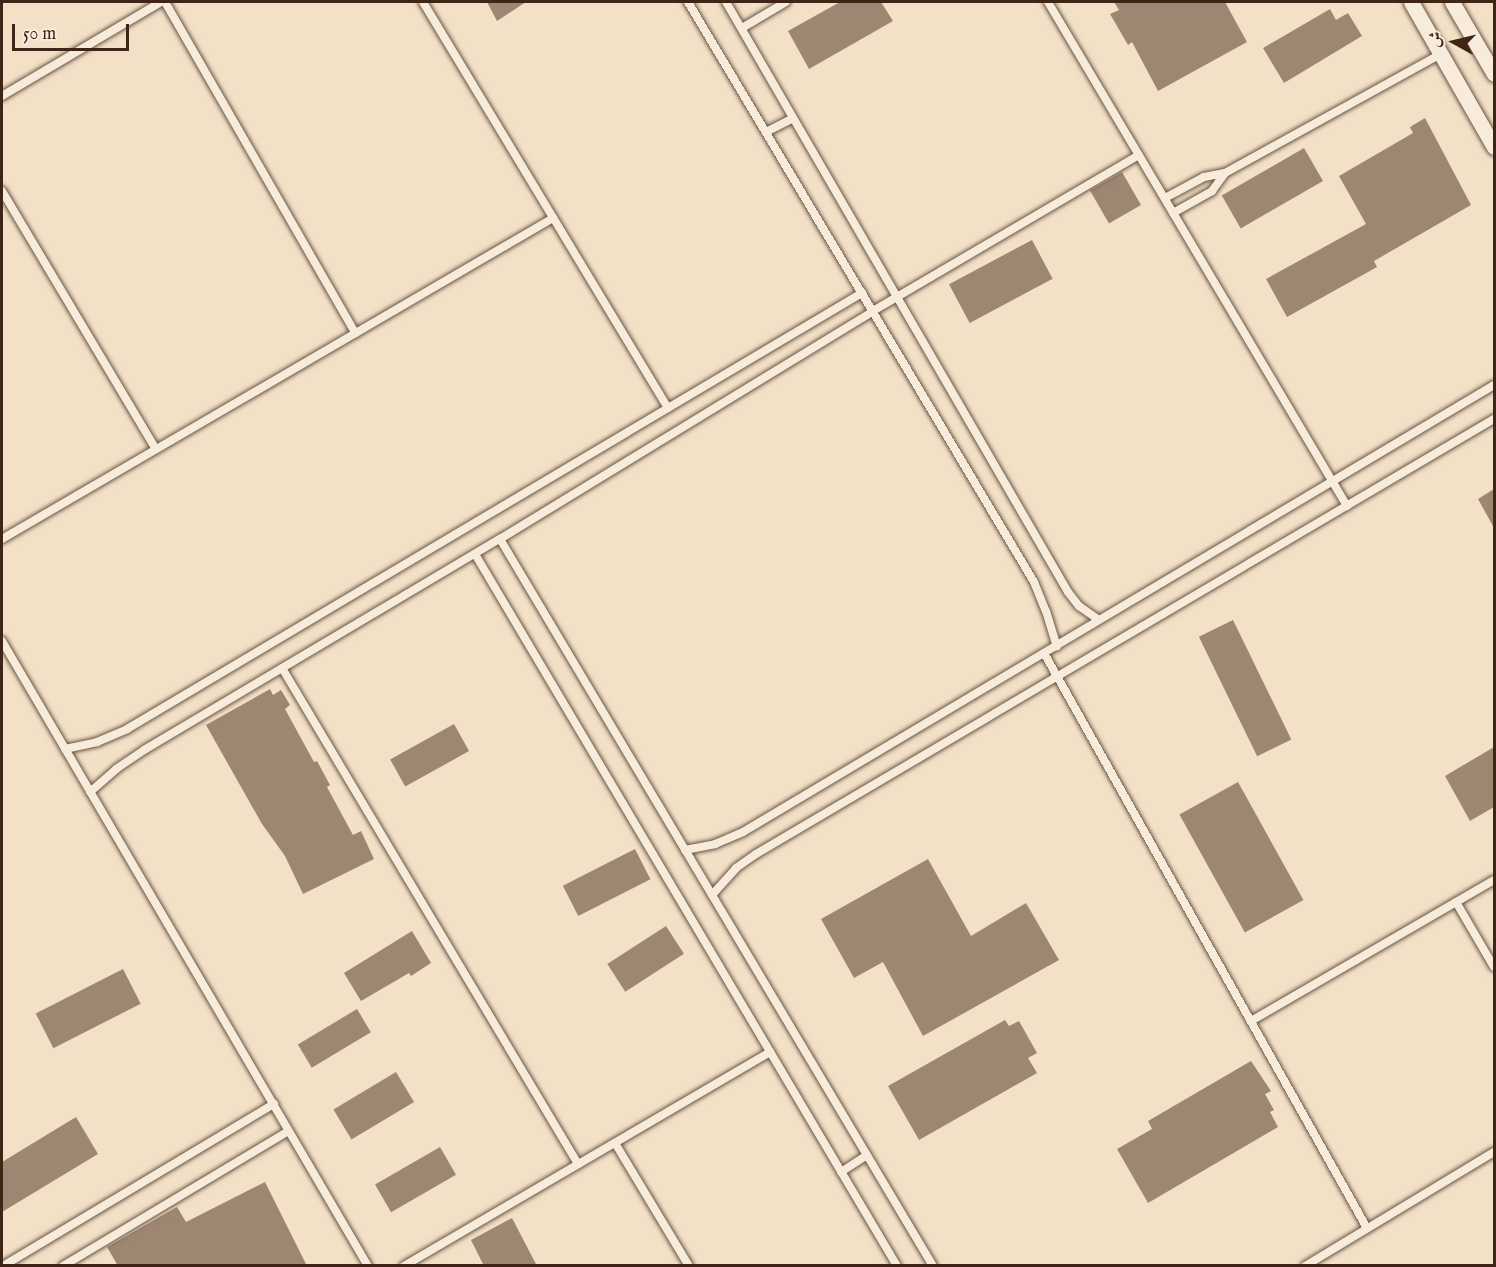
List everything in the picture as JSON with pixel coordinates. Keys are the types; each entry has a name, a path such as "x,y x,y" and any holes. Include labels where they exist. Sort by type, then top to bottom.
{"street":[{"path":"1411,2 1494,147"},
{"path":"1452,2 1494,74"}],"lane":[{"path":"2,96 163,2 355,333"},
{"path":"423,2 668,408"},
{"path":"688,2 1034,582 1057,646"},
{"path":"726,2 1068,592 1079,606 1099,620"},
{"path":"742,28 786,2"},
{"path":"1048,2 1347,506"},
{"path":"1165,198 1204,177 1225,173 1441,54"},
{"path":"766,132 793,118"},
{"path":"90,792 130,759 500,540 873,311 1139,155"},
{"path":"1173,213 1212,191 1225,173"},
{"path":"2,191 156,449"},
{"path":"2,539 553,218"},
{"path":"65,749 97,742 127,729 862,293"},
{"path":"685,849 715,844 743,832 1494,385"},
{"path":"712,894 727,876 746,861 1494,419"},
{"path":"500,540 933,1266"},
{"path":"475,554 897,1266"},
{"path":"2,641 368,1266"},
{"path":"1044,653 1367,1228"},
{"path":"282,668 578,1164"},
{"path":"1251,1021 1494,880"},
{"path":"1456,902 1494,967"},
{"path":"404,1266 770,1052"},
{"path":"3,1266 274,1104"},
{"path":"63,1266 289,1131"},
{"path":"615,1143 689,1266"},
{"path":"1305,1266 1494,1152"},
{"path":"841,1172 867,1155"}],"building":[{"path":"487,2 526,2 497,21"},
{"path":"840,2 881,2 893,21 809,69 788,31"},
{"path":"1114,2 1225,2 1247,42 1158,91 1132,42 1128,45 1110,14 1119,10"},
{"path":"1330,9 1336,20 1348,13 1362,36 1284,83 1263,48"},
{"path":"1425,118 1471,205 1374,261 1377,267 1287,317 1266,279 1366,224 1339,176 1413,133 1410,127"},
{"path":"1304,148 1323,181 1241,228 1222,196"},
{"path":"1122,172 1141,205 1109,223 1090,190"},
{"path":"1032,240 1053,279 970,323 949,284"},
{"path":"1494,489 1494,528 1478,499"},
{"path":"1233,620 1291,740 1257,756 1199,637"},
{"path":"270,689 273,695 281,690 290,705 285,709 314,762 317,761 330,785 327,787 353,835 361,831 374,859 303,894 285,856 262,824 206,725"},
{"path":"454,724 469,751 405,787 390,759"},
{"path":"1494,747 1494,807 1470,821 1445,776"},
{"path":"1238,782 1303,900 1245,933 1179,814"},
{"path":"635,849 650,879 578,916 563,886"},
{"path":"928,859 971,936 1026,903 1059,960 923,1036 883,962 854,978 821,919"},
{"path":"666,926 684,954 625,992 607,964"},
{"path":"412,931 431,963 411,976 409,973 361,1001 344,973"},
{"path":"123,969 141,1004 53,1048 36,1013"},
{"path":"357,1009 371,1032 312,1068 298,1045"},
{"path":"1005,1020 1009,1026 1019,1021 1037,1053 1028,1058 1037,1073 919,1140 888,1086"},
{"path":"1251,1061 1271,1091 1265,1094 1274,1110 1270,1112 1278,1127 1148,1203 1117,1149 1152,1129 1148,1121"},
{"path":"396,1072 414,1102 351,1140 333,1110"},
{"path":"76,1117 98,1154 2,1212 2,1162"},
{"path":"440,1147 456,1175 391,1212 375,1184"},
{"path":"265,1182 307,1266 118,1266 107,1247 177,1207 186,1222"},
{"path":"512,1218 537,1266 484,1266 471,1240"}]}
